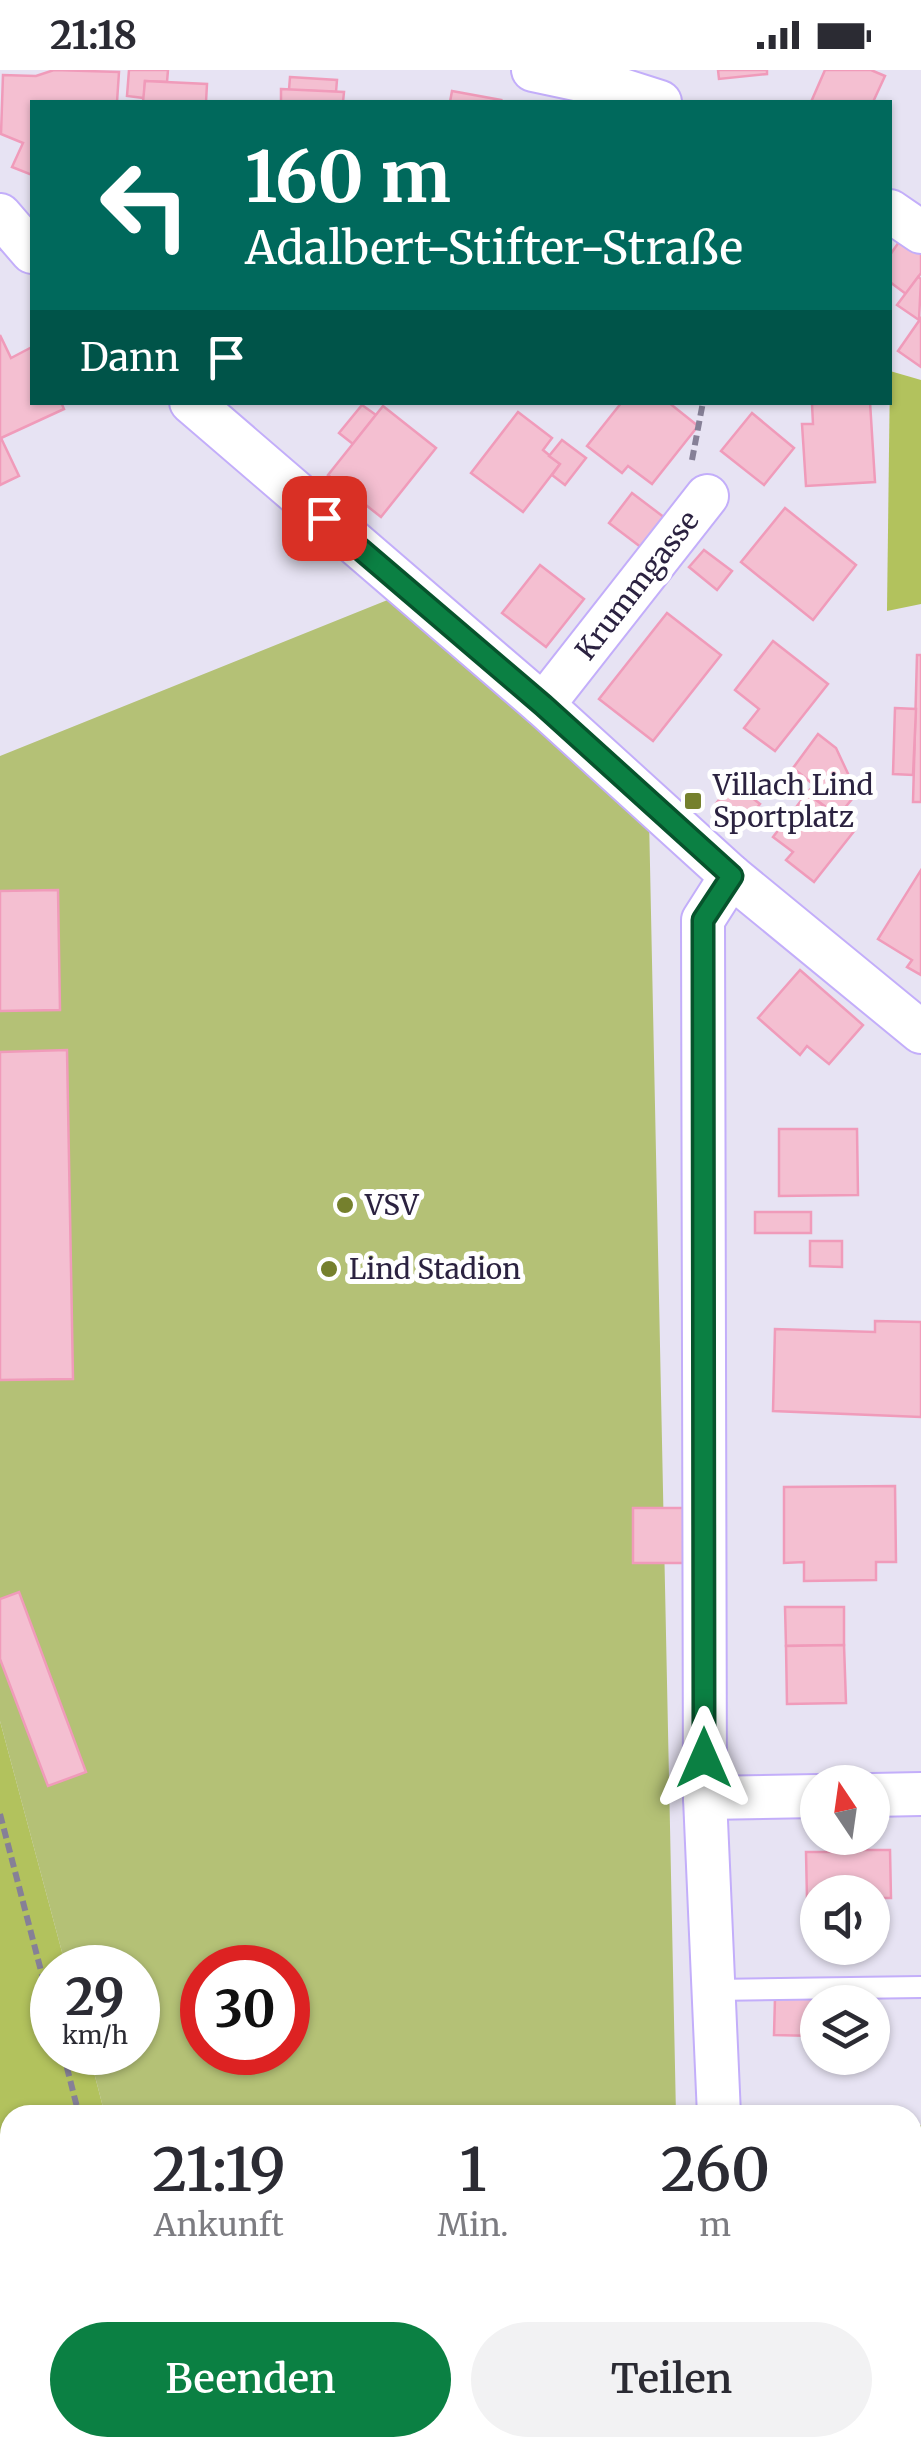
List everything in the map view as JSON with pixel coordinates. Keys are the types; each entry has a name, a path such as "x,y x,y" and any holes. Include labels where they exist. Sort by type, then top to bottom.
{"street":[{"path":"536,70 654,100"},
{"path":"892,212 921,232"},
{"path":"0,214 30,250"},
{"path":"195,405 543,705 732,876 921,1032"},
{"name":"Krummgasse","path":"543,705 707,496"},
{"path":"719,2105 705,1798 703,920 732,876"},
{"path":"890,1795 921,1794"},
{"path":"705,1798 800,1796"}],"lane":[{"path":"714,1990 921,1987"}],"path":[{"name":"Krummgasse","path":"702,405 690,471 707,496"},
{"path":"0,1814 34,1945"},
{"path":"69,2075 77,2105"}],"green space":[{"path":"892,372 921,380 921,604 887,611"},
{"name":"Lind Stadion","path":"390,599 649,817 676,2105 102,2105 95,2075 160,2075 160,1945 60,1945 0,1721 0,756"},
{"path":"0,1721 60,1945 30,1945 30,2075 95,2075 102,2105 0,2105"}],"building":[{"path":"54,70 119,72 117,100 30,100 30,174 12,167 23,143 1,134 3,75 36,76"},
{"path":"129,70 168,70 167,82 145,81 144,98 127,96"},
{"path":"718,70 767,70 767,74 719,79"},
{"path":"825,70 871,70 885,76 874,100 812,100"},
{"path":"290,77 337,80 336,92 289,90"},
{"path":"145,81 207,84 206,100 143,100"},
{"path":"281,89 344,92 343,100 281,100"},
{"path":"452,91 501,100 450,100"},
{"path":"901,239 921,253 921,273 906,294 892,284 892,252"},
{"path":"918,277 921,279 919,320 897,305"},
{"path":"921,318 921,367 898,351"},
{"path":"0,335 11,358 30,348 30,405 62,405 64,409 1,438 19,476 0,485"},
{"path":"362,405 376,415 353,444 339,433"},
{"path":"620,405 672,405 698,426 652,484 628,466 622,473 587,446"},
{"path":"812,405 870,405 875,482 806,486 802,424 813,424"},
{"path":"383,406 436,448 381,517 328,475"},
{"path":"518,412 552,438 543,450 560,464 523,512 471,473"},
{"path":"752,413 794,448 764,485 721,451"},
{"path":"562,440 586,458 565,485 552,475 560,464 549,456"},
{"path":"632,493 665,518 642,548 609,523"},
{"path":"785,508 856,565 813,620 741,562"},
{"path":"704,550 732,571 717,590 689,567"},
{"path":"540,565 584,599 546,647 502,613"},
{"path":"667,613 721,655 653,741 599,699"},
{"path":"773,641 828,684 775,751 744,728 759,709 735,690"},
{"path":"917,655 921,655 921,802 913,802"},
{"path":"895,708 916,709 913,775 893,774"},
{"path":"818,734 836,748 857,793 838,816 807,793 814,785 793,768"},
{"path":"733,783 760,804 740,829 713,807"},
{"path":"807,793 855,830 814,882 786,860 793,852 773,837"},
{"path":"921,870 921,975 907,967 912,960 878,939"},
{"path":"58,890 60,1010 0,1011 0,891"},
{"path":"800,970 863,1025 829,1064 807,1046 800,1055 758,1018"},
{"path":"67,1050 73,1379 0,1380 0,1052"},
{"path":"779,1129 857,1129 858,1195 779,1196"},
{"path":"755,1212 811,1212 811,1233 755,1233"},
{"path":"810,1241 842,1241 842,1267 810,1266"},
{"path":"875,1321 921,1322 921,1417 773,1411 775,1329 875,1332"},
{"path":"895,1486 896,1562 876,1562 876,1580 804,1581 804,1562 784,1563 784,1487"},
{"path":"633,1508 689,1508 689,1563 633,1563"},
{"path":"19,1592 86,1772 48,1786 0,1659 0,1599"},
{"path":"785,1607 844,1607 844,1645 786,1646"},
{"path":"844,1645 846,1703 787,1704 786,1646"},
{"path":"890,1850 891,1898 890,1875 806,1875 806,1855 890,1855"},
{"path":"775,1998 800,1998 800,2036 774,2035"}],"place":[{"name":"Villach Lind Sportplatz","path":"693,801"},
{"name":"VSV","path":"345,1205"},
{"name":"Lind Stadion","path":"329,1269"}],"route":[{"path":"324,518 543,705 732,876 703,920 704,1758"}]}
